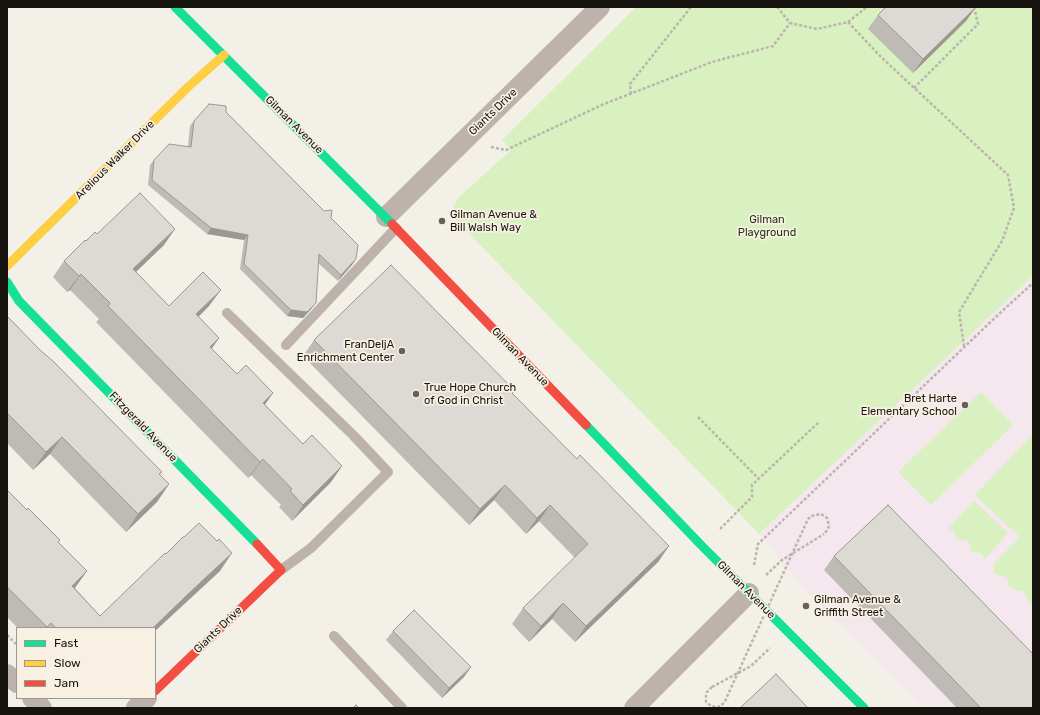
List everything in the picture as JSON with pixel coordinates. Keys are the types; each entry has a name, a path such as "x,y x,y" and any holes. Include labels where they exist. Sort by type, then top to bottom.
{"street":[{"name":"Gilman Avenue","path":"175,7 391,223 702,546 864,708"},
{"name":"Giants Drive","path":"391,223 464,140 600,7"},
{"name":"Arelious Walker Drive","path":"7,266 188,87 224,55"},
{"name":"Fitzgerald Avenue","path":"7,282 19,301 281,570"},
{"name":"Giants Drive","path":"156,690 281,570"},
{"path":"634,708 749,593"},
{"path":"7,674 16,682"},
{"path":"33,699 42,708"},
{"path":"136,708 146,699"}],"lane":[{"path":"286,345 391,223"},
{"path":"227,313 388,472 311,548 281,570"},
{"path":"334,636 402,708"}],"path":[{"path":"631,94 630,84 691,7"},
{"path":"777,7 790,23 817,29 848,22 867,7"},
{"path":"914,88 978,24 974,7"},
{"path":"848,22 881,57 1008,175 1014,208 1002,241 959,312 964,347"},
{"path":"464,140 506,150 604,104 712,62 773,46 790,23"},
{"path":"749,593 758,544 1033,283"},
{"path":"698,417 759,479"},
{"path":"702,546 752,497 752,485 819,422"},
{"path":"751,666 744,669 738,673 709,689 706,695 706,702 711,706 718,707 726,701 735,679 739,672 792,556 795,548 798,541 808,519 817,514 821,514 827,518 829,525 824,534 800,548 794,552 788,556 782,560"},
{"path":"7,635 16,644"}],"shaded area":[{"name":"Bret Harte Elementary School","path":"1033,276 1033,708 924,708 808,593 759,534"}],"green space":[{"name":"Gilman Playground","path":"636,7 1033,7 1033,276 759,534 456,220 452,210 458,198 511,150 502,140"},
{"path":"981,392 1013,425 931,505 898,472"},
{"path":"1033,434 1033,606 1027,600 1023,591 1015,590 1008,585 1008,579 1005,576 998,575 993,572 995,562 1020,537 975,495"},
{"path":"974,501 1008,533 985,559 981,553 974,553 970,550 970,544 967,541 960,540 956,537 954,531 948,529"}],"building":[{"path":"886,7 976,7 923,59 878,15"},
{"path":"209,104 226,106 226,112 324,211 332,210 331,218 358,245 356,259 341,275 319,254 316,303 307,312 291,310 244,264 248,235 211,228 152,180 154,160 169,144 191,147 194,121"},
{"path":"140,193 175,229 133,269 169,306 203,272 221,290 196,314 219,338 210,347 237,374 246,365 273,393 263,403 303,444 312,435 342,466 303,505 290,491 292,489 263,459 260,462 108,306 110,303 81,274 79,276 64,261 85,240 86,241 95,232 97,234"},
{"path":"391,265 515,391 512,393 577,459 580,455 669,546 586,626 563,603 541,626 523,608 588,544 550,505 537,518 505,485 480,509 314,340"},
{"path":"7,316 162,472 159,474 169,484 138,514 62,437 46,452 7,413"},
{"path":"7,490 27,510 28,508 60,540 58,542 87,571 72,586 100,616 165,553 166,554 199,523 217,541 219,539 232,553 154,627 55,627 51,623 47,627 7,587"},
{"path":"888,505 1033,654 1033,708 981,708 834,556"},
{"path":"414,610 471,667 449,688 393,631"},
{"path":"776,674 807,707 806,708 740,708"}],"traffic: fast":[{"path":"175,7 392,224"},
{"path":"7,282 19,301 257,544"},
{"path":"586,425 702,546 864,708"}],"traffic: slow":[{"path":"7,266 188,87 224,55"}],"traffic: jam":[{"path":"392,224 586,425"},
{"path":"156,690 281,570 257,544"}],"place":[{"name":"Gilman Avenue & Bill Walsh Way","path":"442,221"},
{"name":"FranDeljA Enrichment Center","path":"402,351"},
{"name":"True Hope Church of God in Christ","path":"416,394"},
{"name":"Bret Harte Elementary School","path":"965,405"},
{"name":"Gilman Avenue & Griffith Street","path":"806,606"}]}
